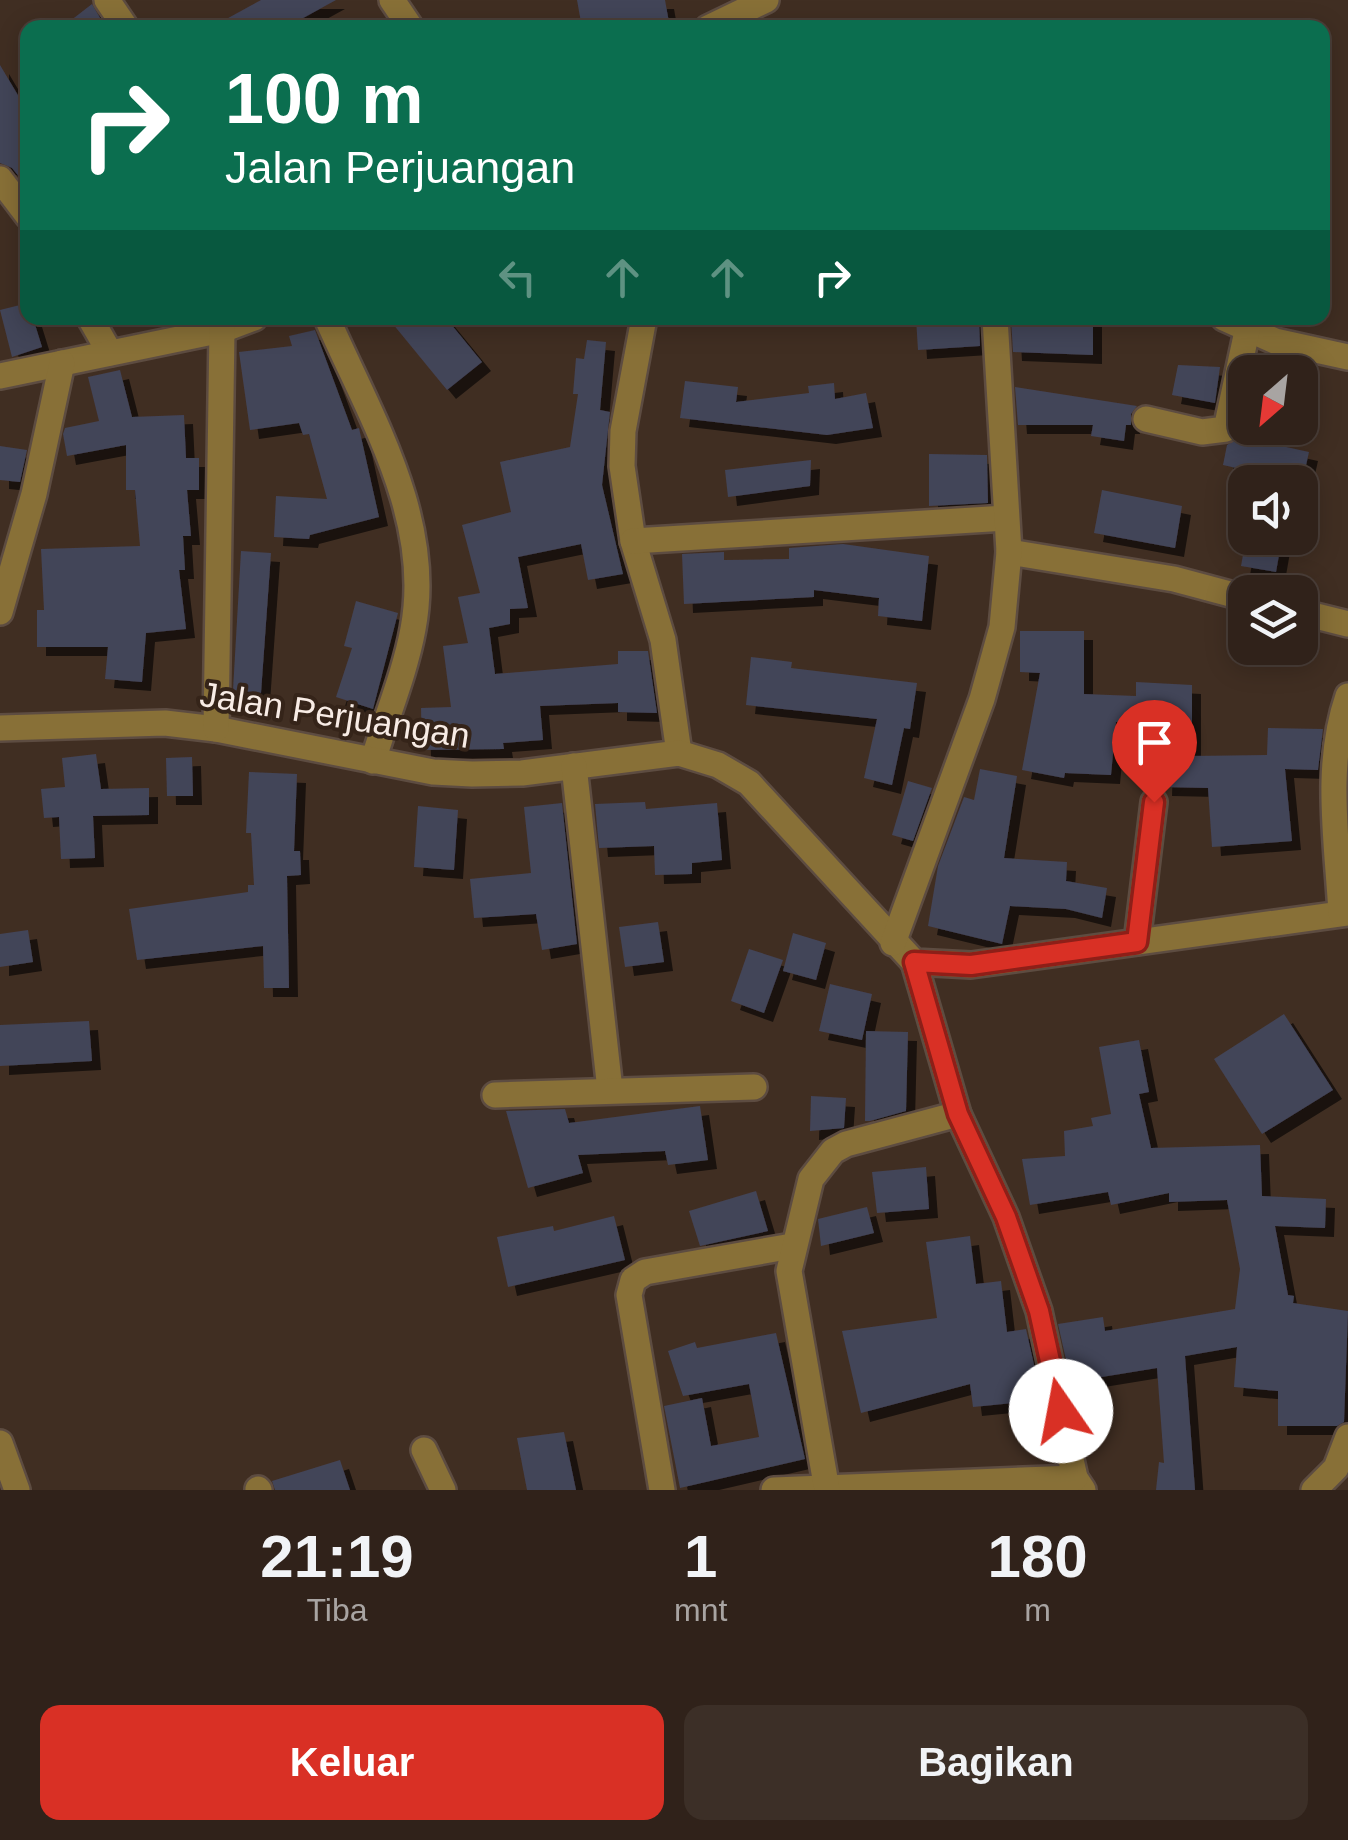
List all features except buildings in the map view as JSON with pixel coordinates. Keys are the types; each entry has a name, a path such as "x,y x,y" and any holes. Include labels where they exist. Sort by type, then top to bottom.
{"street":[{"path":"725,20 766,0"},
{"path":"0,179 20,205"},
{"path":"94,325 110,353"},
{"path":"0,376 235,325"},
{"path":"330,325 402,490 416,543 413,630 373,760"},
{"path":"643,325 623,430 625,501 663,640 680,753"},
{"path":"893,942 994,662 1009,552 995,325"},
{"path":"1236,325 1348,357"},
{"path":"216,729 222,330"},
{"path":"1146,419 1202,432 1226,429 1247,331"},
{"path":"0,612 34,494 62,363"},
{"path":"633,540 1006,518"},
{"path":"1009,552 1174,580 1228,594"},
{"path":"1318,616 1348,624"},
{"path":"774,1490 1079,1484 1039,1311 1006,1217 958,1114 914,962 971,965 1345,913 1333,778 1338,725 1348,696"},
{"name":"Jalan Perjuangan","path":"0,728 150,723 216,729 433,772 472,774 680,753 718,766 749,783 914,962"},
{"path":"574,766 610,1090"},
{"path":"1137,942 1154,802"},
{"path":"495,1095 754,1088"},
{"path":"826,1487 792,1300 792,1246 811,1179 833,1151 958,1114"},
{"path":"662,1490 629,1295 633,1280 645,1272 792,1246"},
{"path":"1314,1490 1343,1457 1348,1437"},
{"path":"0,1443 17,1490"},
{"path":"424,1450 443,1490"}],"route":[{"path":"1061,1411 1039,1311 1006,1217 958,1114 914,962 971,965 1137,942 1154,802"}]}
